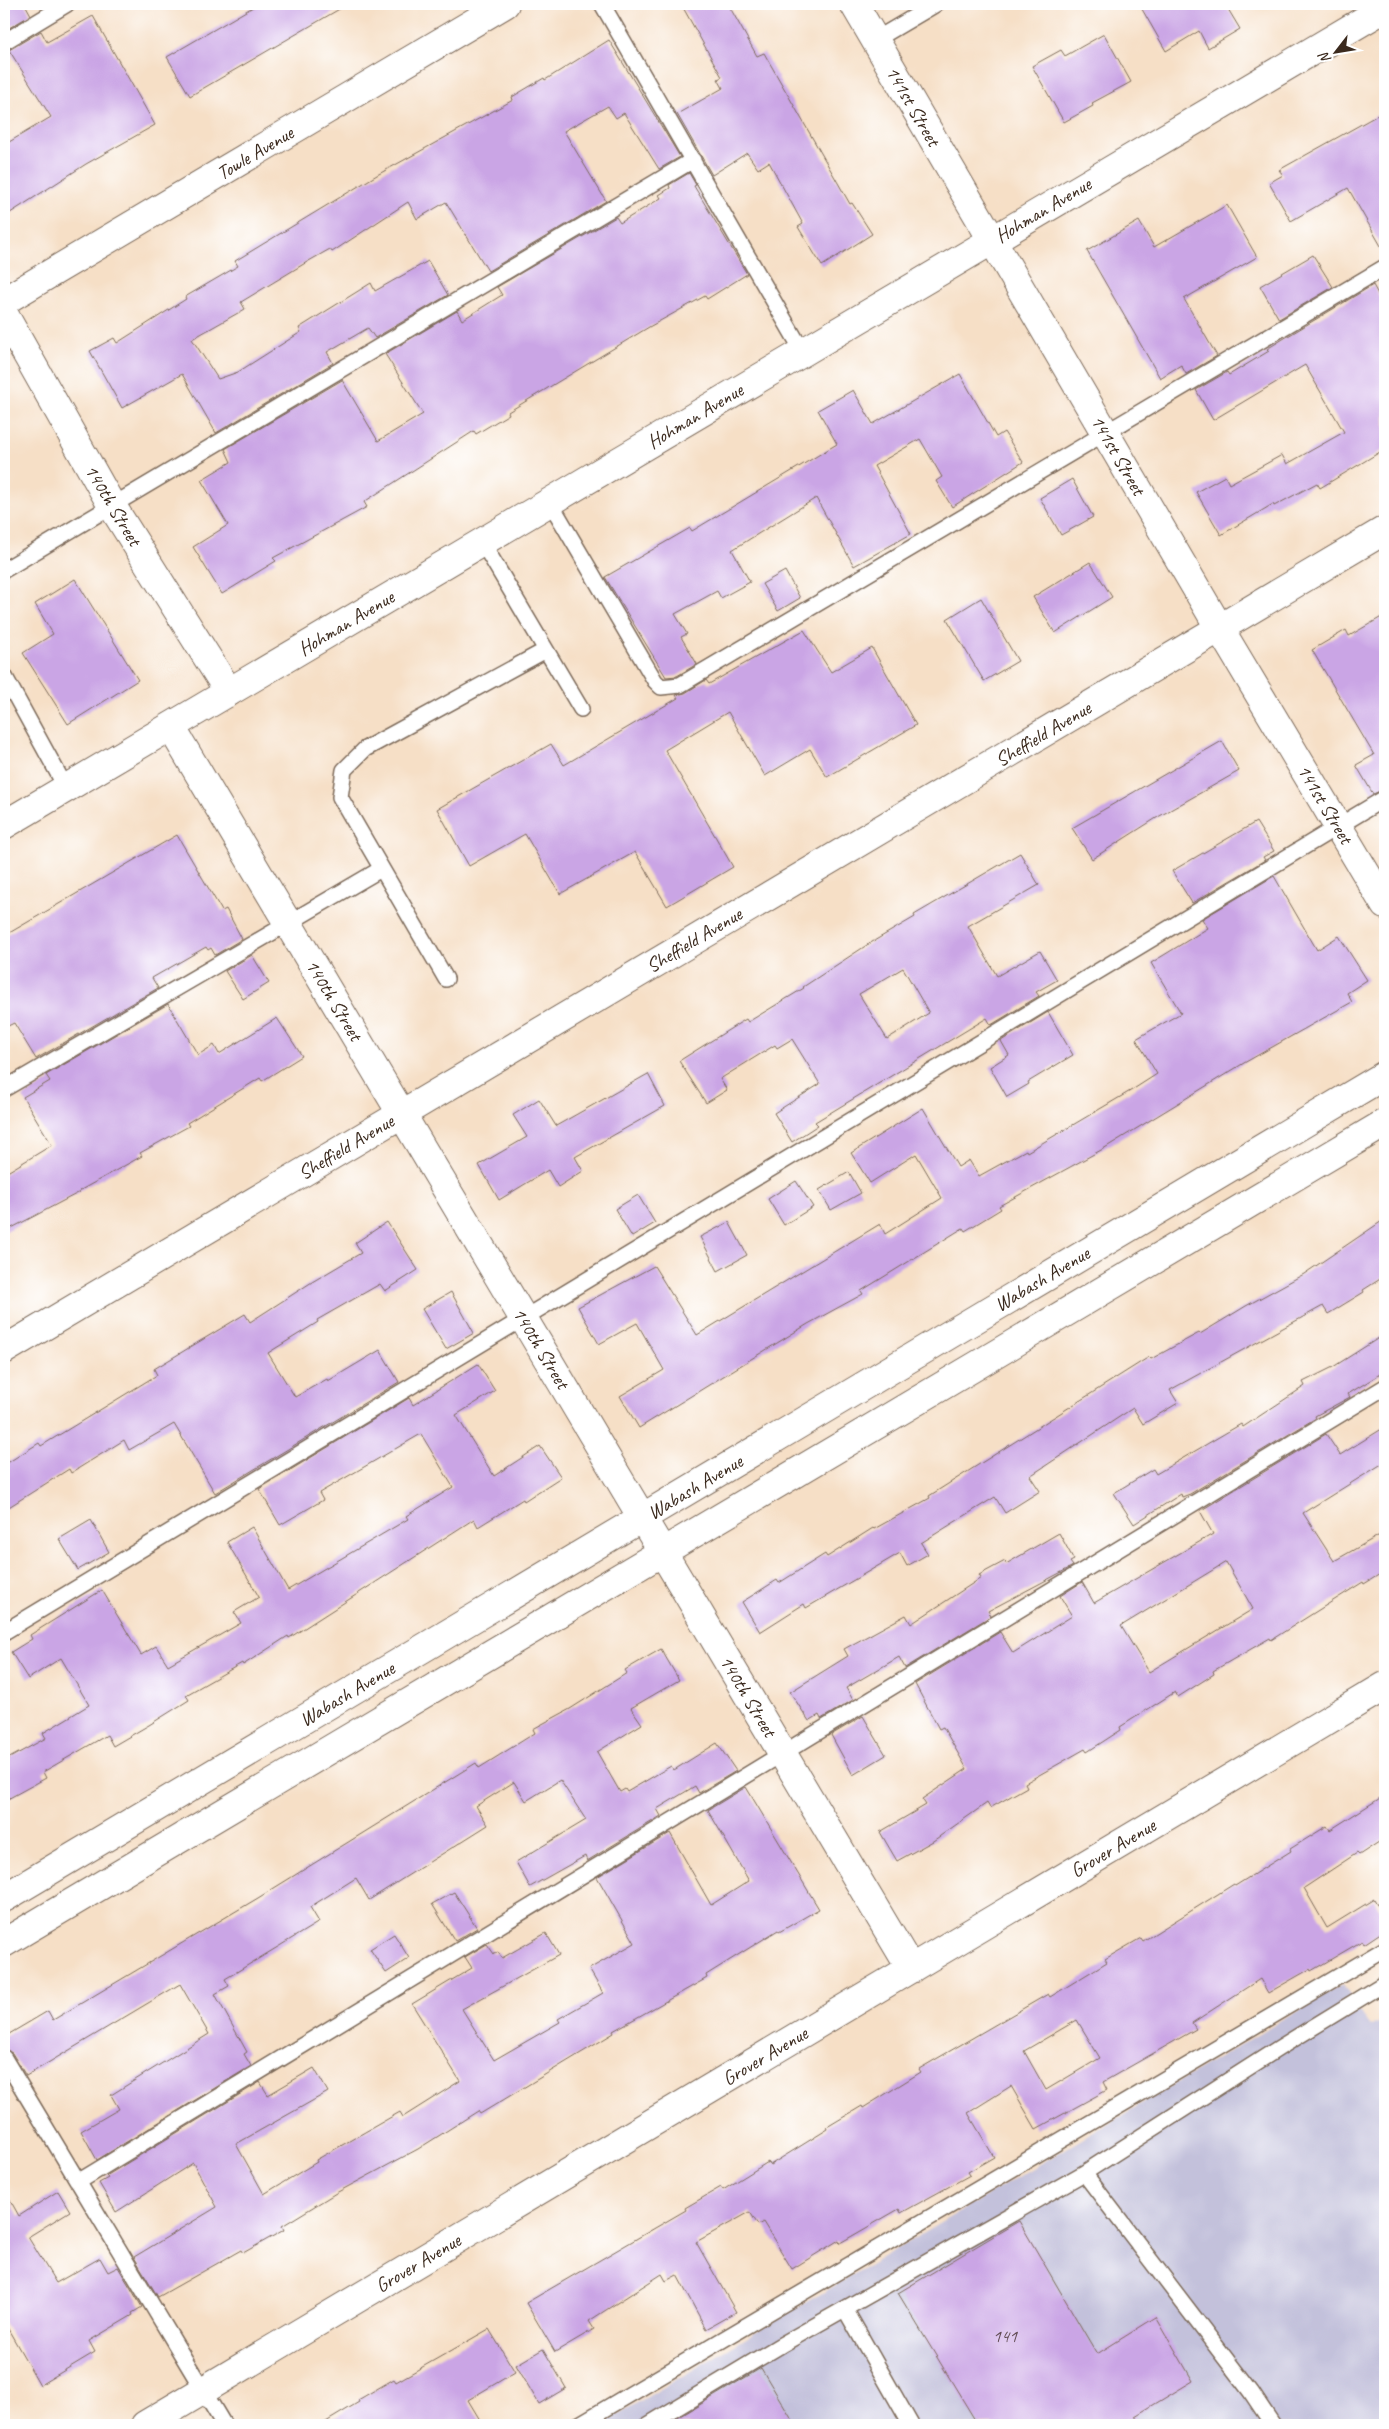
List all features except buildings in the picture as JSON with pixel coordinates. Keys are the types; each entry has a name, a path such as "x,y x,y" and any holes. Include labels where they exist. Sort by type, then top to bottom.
{"street":[{"name":"Towle Avenue","path":"4,301 505,4"},
{"name":"141st Street","path":"854,4 1220,629 1385,905"},
{"name":"Hohman Avenue","path":"4,825 1385,8"},
{"name":"140th Street","path":"4,314 112,506 229,692"},
{"name":"Sheffield Avenue","path":"4,1350 1385,530"},
{"name":"140th Street","path":"171,727 911,1969"},
{"name":"Wabash Avenue","path":"4,1898 1385,1075"},
{"name":"Wabash Avenue","path":"4,1943 1385,1123"},
{"name":"Grover Avenue","path":"145,2425 1385,1686"}],"lane":[{"path":"4,42 67,4"},
{"path":"602,4 803,352"},
{"path":"875,40 936,4"},
{"path":"4,570 693,160"},
{"path":"550,502 656,681 661,686 680,686 1385,267"},
{"path":"482,542 581,709"},
{"path":"446,979 340,797 344,770 365,748 546,650"},
{"path":"4,674 66,788"},
{"path":"4,1632 1385,798"},
{"path":"4,1089 381,869"},
{"path":"78,2182 1385,1387"},
{"path":"578,2425 1385,1948"},
{"path":"648,2425 845,2309 1084,2174 1279,2048 1385,1983"},
{"path":"4,2058 205,2390 224,2425"},
{"path":"1084,2174 1273,2425"},
{"path":"845,2309 911,2425"}],"shaded area":[{"path":"1343,1984 1371,2027 1385,2019 1385,2425 600,2425"}]}
